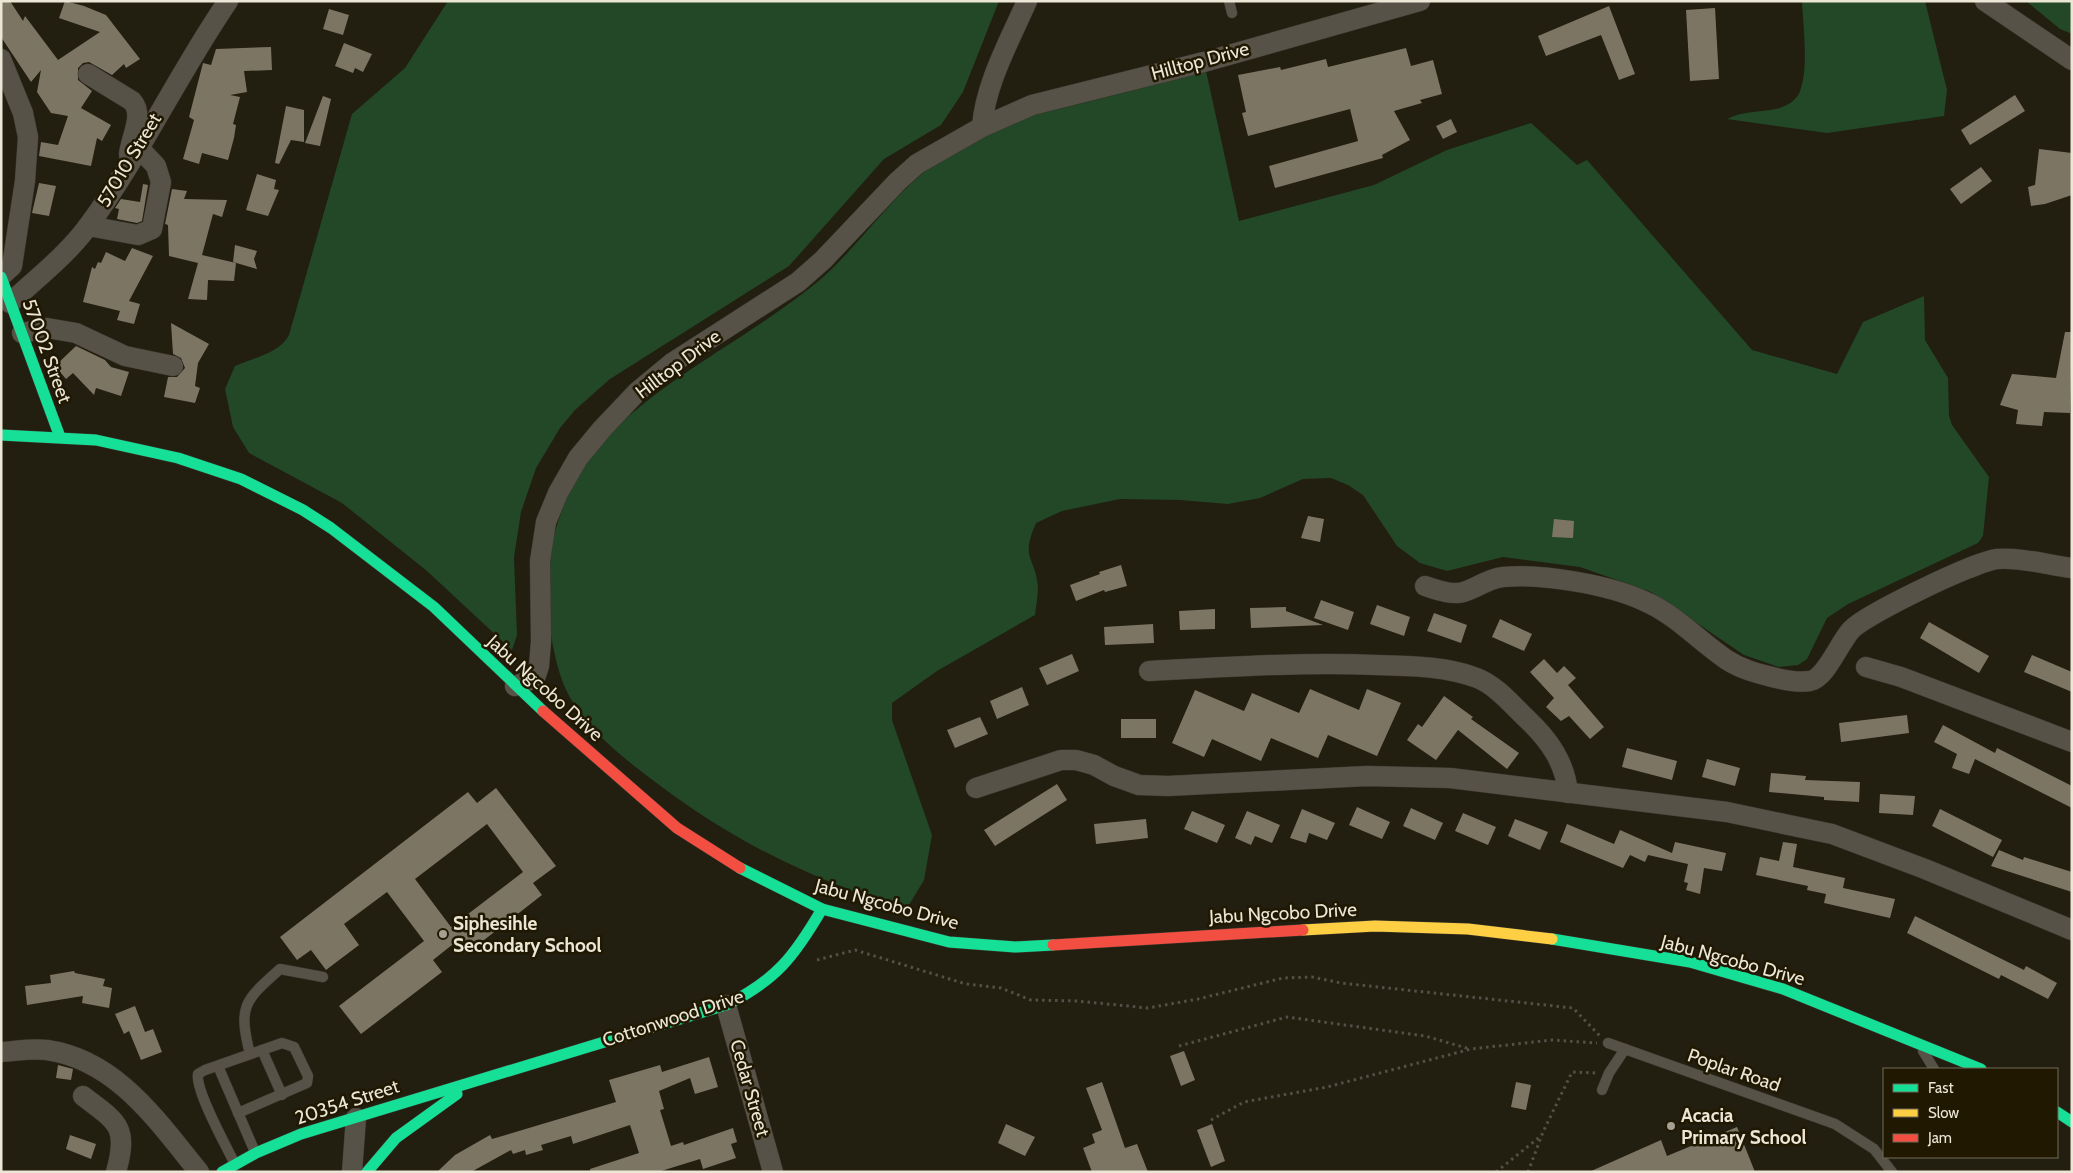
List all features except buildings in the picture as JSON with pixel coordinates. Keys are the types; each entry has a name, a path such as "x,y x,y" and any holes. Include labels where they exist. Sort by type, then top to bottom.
{"main road":[{"name":"57002 Street","path":"1,277 60,437"},
{"name":"Jabu Ngcobo Drive","path":"1,435 96,440 178,458 241,479 281,498 331,528 434,607 515,686 611,773 677,828 745,871 822,909 949,942 1015,947 1375,926 1468,930 1583,943 1690,962 1783,989 1918,1042 1978,1068"},
{"name":"Cottonwood Drive","path":"488,1076 726,1005 766,984 792,958 822,909"},
{"name":"20354 Street","path":"222,1172 256,1153 301,1134 488,1076"},
{"path":"367,1172 384,1150 418,1121 488,1076"},
{"path":"2058,1113 2072,1122"}],"street":[{"name":"57010 Street","path":"10,303 56,262 88,226 134,157 178,78 228,1"},
{"path":"982,127 983,110 988,93 1027,1"},
{"name":"Hilltop Drive","path":"515,686 535,678 539,666 541,641 540,561 546,522 558,493 578,458 602,428 637,392 672,363 798,282 823,260 917,164 982,127 1032,106 1070,94 1204,62 1420,1"},
{"path":"1985,1 2072,60"},
{"path":"1,59 23,113 29,152 12,266 1,277"},
{"path":"88,74 132,101 138,109 134,157 156,166 161,182 152,229 138,235 88,226"},
{"path":"22,334 47,328 76,333 125,356 173,366"},
{"path":"1425,586 1457,593 1464,592 1490,578 1525,576 1606,587 1645,601 1665,612 1728,661 1749,671 1786,681 1808,682 1820,678 1825,672 1834,652 1854,628 1929,586 1997,559 2072,568"},
{"path":"1149,671 1297,663 1424,666 1459,673 1479,679 1494,688 1535,727 1557,754 1564,771 1568,793"},
{"path":"1866,667 1954,696 2072,742"},
{"path":"976,788 1061,760 1076,760 1094,765 1114,776 1139,784 1168,786 1367,776 1450,778 1727,812 1832,834 1925,869 2072,930"},
{"name":"Cedar Street","path":"726,1005 773,1172"},
{"path":"1,1052 46,1050 74,1057 91,1064 138,1099 199,1172"},
{"path":"83,1096 108,1116 119,1128 122,1136 118,1166"},
{"path":"352,1172 356,1118"}],"lane":[{"path":"1229,1 1232,13"},
{"path":"250,1054 243,1022 245,1008 255,992 280,969 323,977"},
{"path":"1918,1042 1933,1068"},
{"path":"235,1164 205,1102 197,1079 202,1071 282,1043 291,1044 297,1051 308,1080 301,1087 238,1112"},
{"name":"Poplar Road","path":"1608,1043 1835,1124 1874,1149 1892,1172"},
{"path":"1602,1090 1609,1073 1625,1049"},
{"path":"262,1050 282,1095"},
{"path":"218,1066 256,1153"}],"path":[{"path":"792,958 808,962 855,950 966,984 1001,988 1031,1000 1077,1001 1148,1008 1198,999 1283,978 1312,977 1341,983 1573,1008 1608,1043"},
{"path":"1179,1046 1287,1017 1425,1036 1471,1049"},
{"path":"1211,1120 1244,1102 1327,1087 1471,1049 1552,1040 1608,1043"},
{"path":"1528,1172 1542,1136 1572,1072 1609,1073"},
{"path":"1496,1172 1542,1136"}],"green space":[{"path":"448,1 999,1 963,92 941,125 884,159 789,266 610,379 575,410 560,428 536,468 521,512 514,557 517,635 512,650 427,571 342,503 249,453 233,427 225,389 235,366 273,351 289,335 352,114 405,68"},
{"path":"1802,1 1925,1 1947,90 1944,116 1827,133 1727,119 1740,114 1780,108 1799,94 1803,81 1805,59"},
{"path":"2026,1 2072,1 2072,34 2060,29"},
{"path":"1206,71 1239,221 1374,185 1447,150 1531,123 1577,165 1587,160 1752,350 1837,374 1863,322 1924,296 1925,340 1948,378 1949,416 1952,425 1989,477 1983,536 1978,543 1848,604 1827,618 1807,659 1798,665 1779,667 1744,655 1651,592 1580,567 1503,557 1447,571 1420,563 1397,546 1363,495 1348,485 1331,478 1303,479 1260,498 1228,504 1180,500 1120,499 1062,511 1036,523 1031,535 1029,551 1038,587 1035,615 937,671 892,703 892,720 932,835 924,880 909,905 893,904 870,898 822,879 773,856 702,815 622,756 590,725 568,694 555,657 548,611 547,581 558,523 568,495 582,469 600,445 621,423 667,386 767,319 815,284 918,178 937,162 958,149 1005,125 1029,117"}],"traffic: fast":[{"path":"1,277 60,437"},
{"path":"1,435 96,440 178,458 241,479 303,510 331,528 434,607 543,711"},
{"path":"740,868 822,909 949,942 1015,947 1053,945"},
{"path":"222,1172 256,1153 301,1134 726,1005 758,986 782,966 793,954 822,909"},
{"path":"1552,939 1690,962 1783,989 1979,1068"},
{"path":"367,1172 396,1138 457,1094"},
{"path":"2058,1113 2072,1122"}],"traffic: slow":[{"path":"1303,930 1375,926 1468,929 1552,939"}],"traffic: jam":[{"path":"543,711 677,828 740,868"},
{"path":"1053,945 1303,930"}],"place":[{"name":"Siphesihle Secondary School","path":"443,934"},
{"name":"Acacia Primary School","path":"1671,1126"}]}
